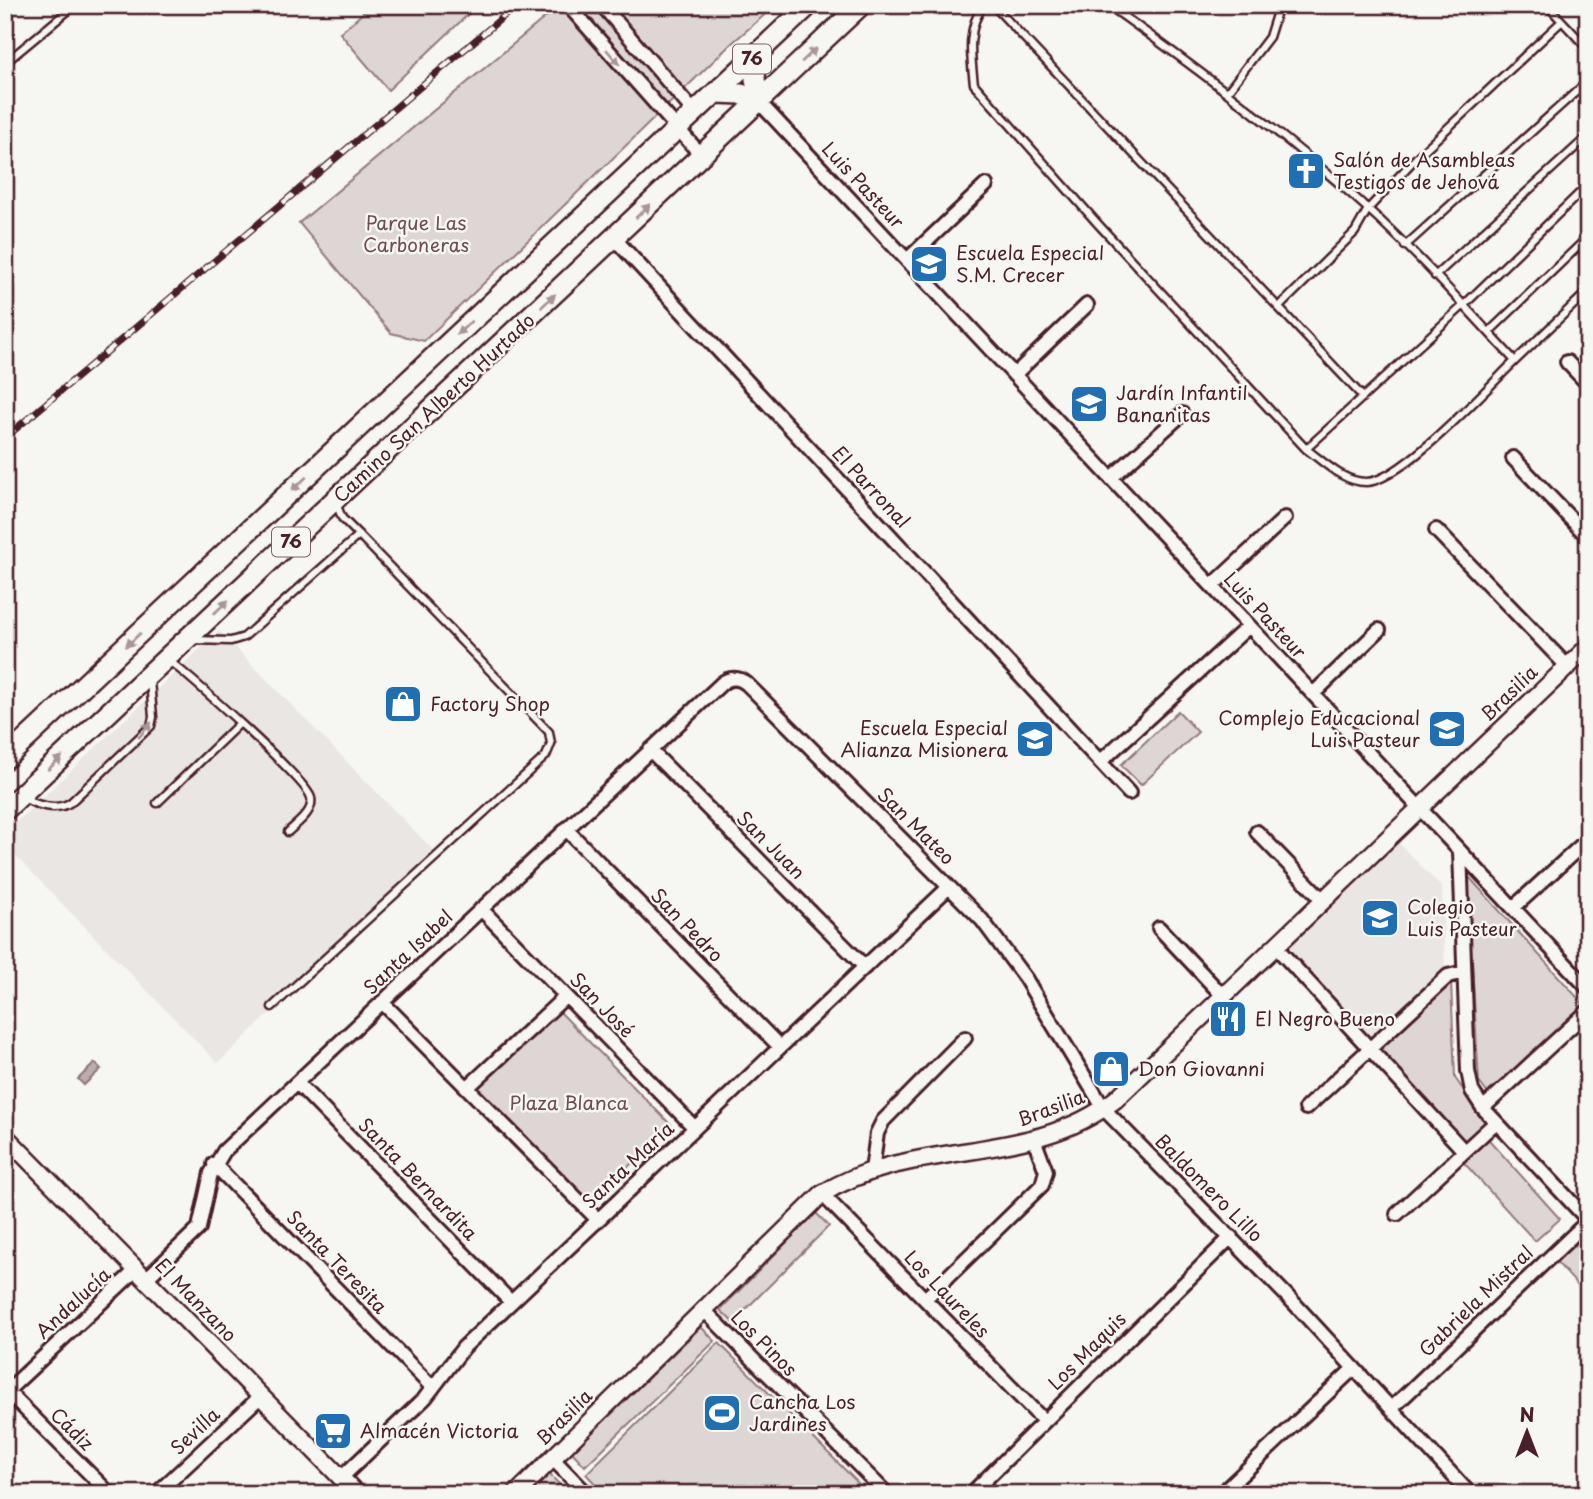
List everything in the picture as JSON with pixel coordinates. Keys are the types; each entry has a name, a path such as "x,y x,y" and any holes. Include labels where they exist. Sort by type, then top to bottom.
{"main road":[{"name":"Camino San Alberto Hurtado","path":"5,759 809,5"},
{"name":"Camino San Alberto Hurtado","path":"5,810 862,5"},
{"path":"757,54 755,79 759,102"},
{"path":"717,93 741,94 759,102"}],"street":[{"path":"568,5 702,156"},
{"path":"602,5 695,113"},
{"name":"Luis Pasteur","path":"759,102 1588,988"},
{"path":"907,260 986,185"},
{"name":"El Parronal","path":"614,238 1129,793"},
{"path":"1014,375 1087,305"},
{"path":"1567,362 1588,384"},
{"path":"1111,478 1182,414"},
{"path":"1513,458 1588,537"},
{"path":"1212,586 1284,518"},
{"path":"1436,530 1567,666"},
{"path":"1100,762 1249,626"},
{"path":"1313,694 1379,630"},
{"name":"Brasilia","path":"516,1494 822,1194 872,1171 918,1158 1034,1139 1079,1124 1104,1109 1588,647"},
{"name":"Santa Isabel","path":"141,1274 199,1228 214,1164 224,1151 721,684 734,678"},
{"name":"San Mateo","path":"734,678 747,684 949,887"},
{"name":"San Juan","path":"650,750 865,967"},
{"name":"San Pedro","path":"566,829 780,1047"},
{"path":"1257,832 1324,901"},
{"path":"1513,908 1583,844"},
{"path":"1460,851 1469,1081 1472,1091 1483,1108 1588,1221"},
{"name":"Santa María","path":"341,1478 433,1388 458,1354 511,1302 949,887"},
{"name":"Baldomero Lillo","path":"949,887 982,920 1011,957 1104,1109 1231,1237 1469,1493"},
{"name":"San José","path":"481,909 695,1128"},
{"path":"1159,928 1224,997"},
{"path":"1276,947 1464,1151"},
{"path":"1306,1108 1448,976 1464,972"},
{"path":"467,1088 566,996"},
{"path":"382,1002 598,1220"},
{"path":"1483,1108 1588,1011"},
{"path":"872,1171 877,1133 883,1121 965,1038"},
{"name":"Santa Bernardita","path":"297,1083 511,1302"},
{"path":"1397,1214 1496,1122"},
{"name":"El Manzano","path":"5,1136 357,1494"},
{"path":"925,1299 1042,1185 1046,1171 1034,1139"},
{"name":"Santa Teresita","path":"214,1164 433,1388"},
{"name":"Los Laureles","path":"822,1194 1044,1421"},
{"name":"Gabriela Mistral","path":"1392,1408 1588,1221"},
{"name":"Los Maquis","path":"971,1494 1231,1237"},
{"name":"Andalucía","path":"6,1392 141,1274"},
{"name":"Los Pinos","path":"703,1309 887,1494"},
{"path":"1221,1494 1354,1368"},
{"name":"Cádiz","path":"6,1392 110,1494"},
{"name":"Sevilla","path":"156,1494 261,1396"},
{"path":"552,1458 587,1494"}],"lane":[{"path":"5,63 75,5"},
{"path":"984,5 977,14 972,32 974,84 1098,224 1306,449 1343,477 1367,482 1390,476 1410,461 1588,291"},
{"path":"993,5 1363,397"},
{"path":"1108,5 1228,91 1368,209 1464,305 1515,361"},
{"path":"1228,91 1269,37 1279,5"},
{"path":"1547,5 1588,49"},
{"path":"1279,307 1355,232 1368,209 1418,156 1562,21"},
{"path":"1405,246 1588,81"},
{"path":"1435,276 1588,136"},
{"path":"1306,449 1464,305 1588,185"},
{"path":"1489,332 1588,237"},
{"path":"272,1007 546,756 551,744 549,732 342,518 335,501"},
{"path":"186,640 231,641 244,637 359,535"},
{"path":"167,659 239,724 309,793 311,803 308,812 288,832"},
{"path":"20,796 34,804 60,807 71,802 151,726 153,717 150,675"},
{"path":"157,803 239,724"}],"shaded area":[{"path":"219,631 436,853 218,1063 5,845 5,833"},
{"name":"Colegio Luis Pasteur","path":"1397,841 1442,888 1445,972 1374,1040 1286,948"},
{"path":"95,1063 101,1069 84,1085 78,1079"}],"green space":[{"path":"372,5 478,5 388,90 340,33"},
{"name":"Parque Las Carboneras","path":"560,5 776,5 732,43 424,341 391,333 299,223"},
{"path":"1178,711 1198,732 1141,785 1121,765"},
{"path":"1470,878 1585,1006 1489,1095 1479,1082 1467,880"},
{"path":"1451,982 1455,1078 1487,1123 1466,1143 1380,1049"},
{"name":"Plaza Blanca","path":"557,1009 671,1125 589,1205 475,1089"},
{"path":"1482,1132 1560,1219 1535,1241 1457,1155"},
{"path":"816,1213 829,1226 733,1322 720,1310"},
{"path":"1580,1235 1588,1244 1588,1297 1554,1259"},
{"path":"701,1327 715,1341 585,1466 572,1452"},
{"name":"Cancha Los Jardines","path":"719,1343 869,1494 605,1494 586,1474"},
{"path":"549,1474 562,1487 554,1494 528,1494"}],"railway":[{"path":"5,438 517,5"}],"place":[{"name":"Salón de Asambleas Testigos de Jehová","path":"1306,171"},
{"name":"Escuela Especial S.M. Crecer","path":"929,264"},
{"name":"Jardín Infantil Bananitas","path":"1089,404"},
{"name":"Factory Shop","path":"403,704"},
{"name":"Complejo Educacional Luis Pasteur","path":"1447,729"},
{"name":"Escuela Especial Alianza Misionera","path":"1035,739"},
{"name":"Colegio Luis Pasteur","path":"1380,918"},
{"name":"El Negro Bueno","path":"1228,1019"},
{"name":"Don Giovanni","path":"1111,1069"},
{"name":"Cancha Los Jardines","path":"722,1413"},
{"name":"Almacén Victoria","path":"333,1431"}]}
